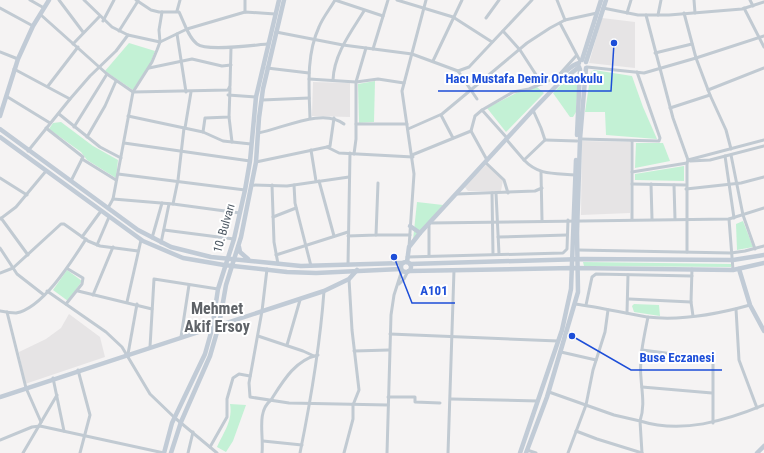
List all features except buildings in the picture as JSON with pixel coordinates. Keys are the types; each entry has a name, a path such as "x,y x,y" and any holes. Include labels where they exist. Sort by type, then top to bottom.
{"main road":[{"path":"0,116 18,59 33,26 49,0"},
{"name":"10. Bulvarı","path":"164,453 174,418 205,354 212,329 218,289 226,258 234,239 245,190 250,161 256,97 267,44 279,0"},
{"name":"10. Bulvarı","path":"171,453 181,422 210,356 219,325 226,285 238,245 256,162 262,100 284,0"},
{"path":"527,451 549,392 575,304 579,284 576,220 576,175 582,65 601,0"},
{"path":"582,65 606,0"},
{"path":"402,270 407,261 409,247 420,232 559,83 560,79 573,65 582,65"},
{"path":"0,129 108,208 152,238 181,251 211,257 311,266 407,261 572,259 734,260 764,254"},
{"path":"0,137 141,240 164,252 183,258 224,265 316,272 357,270 409,271 573,268 736,269 764,263"},
{"path":"520,453 558,341 571,289 576,220 578,140"},
{"path":"410,226 420,232"},
{"path":"211,257 222,255 232,245"},
{"path":"238,245 240,252 250,260"},
{"path":"407,261 411,266 409,271"},
{"path":"579,284 585,271 589,269"},
{"path":"736,269 750,305 764,331"},
{"path":"0,397 53,378 181,337 212,329 219,325 324,292 349,279 357,270"},
{"path":"757,453 764,446"}],"street":[{"path":"30,0 44,8"},
{"path":"59,0 83,32"},
{"path":"84,0 99,17 119,31 128,35 160,42 187,29 245,12 275,14"},
{"path":"180,0 177,11 193,40 200,45 231,48 267,44"},
{"path":"245,0 245,12"},
{"path":"310,118 309,73 314,40 319,26 335,0 384,16"},
{"path":"373,49 388,0"},
{"path":"397,0 453,17 492,42"},
{"path":"409,247 414,174 402,96 404,83 426,0"},
{"path":"433,61 441,47 453,17 462,0"},
{"path":"486,18 499,0"},
{"path":"458,72 469,67 532,0"},
{"path":"557,0 565,20"},
{"path":"628,13 631,0"},
{"path":"658,15 661,0"},
{"path":"694,0 695,13"},
{"path":"750,0 753,6"},
{"path":"104,21 113,1"},
{"path":"119,31 137,1 151,10 162,12 177,11"},
{"path":"603,8 628,13 658,15 744,8 764,2"},
{"path":"0,8 33,26"},
{"path":"744,8 764,47"},
{"path":"333,80 337,59 343,45 364,10"},
{"path":"108,208 113,199 133,92 149,68 160,42 159,30 162,12"},
{"path":"408,129 441,115 520,50 560,23 565,20 597,13"},
{"path":"684,13 696,58 710,95 721,118 731,149"},
{"path":"40,15 107,74 133,92 225,91 230,88"},
{"path":"646,15 659,69 687,162 687,252"},
{"path":"74,44 83,32 99,17"},
{"path":"560,23 582,65 644,73 764,36"},
{"path":"503,31 520,50 542,84"},
{"path":"276,32 343,45 412,54 458,72 477,99"},
{"path":"177,34 186,92"},
{"path":"28,150 90,76 101,68 128,35"},
{"path":"655,53 692,44"},
{"path":"48,86 78,48"},
{"path":"231,48 230,88 228,95 232,142"},
{"path":"348,264 349,177 356,124 356,82 366,48"},
{"path":"0,52 18,59"},
{"path":"508,193 504,180 486,161 471,131 475,116 482,110 513,92 529,89 557,77 576,56"},
{"path":"149,68 192,59 222,66 231,65"},
{"path":"268,68 309,73"},
{"path":"708,90 764,68"},
{"path":"14,69 70,99"},
{"path":"524,160 545,140 658,142 660,140 636,72"},
{"path":"74,127 107,74"},
{"path":"309,79 356,82 378,79 404,83"},
{"path":"87,137 105,106 116,80"},
{"path":"173,204 191,92"},
{"path":"228,95 256,97"},
{"path":"670,108 710,95"},
{"path":"6,96 50,123"},
{"path":"262,100 309,98"},
{"path":"482,110 532,168 542,172 576,175"},
{"path":"533,110 542,128 545,140"},
{"path":"59,114 100,147 121,158"},
{"path":"441,115 453,138"},
{"path":"128,116 203,132 223,141 251,144"},
{"path":"203,132 205,118 229,117"},
{"path":"258,133 272,131 310,118 334,118 344,124"},
{"path":"256,162 330,146 334,118"},
{"path":"356,124 407,124"},
{"path":"46,128 82,154 82,159 71,181"},
{"path":"327,147 334,152 412,156 471,131"},
{"path":"632,172 687,162 764,140"},
{"path":"632,141 632,219"},
{"path":"124,142 250,161"},
{"path":"687,162 696,162 725,156 764,146"},
{"path":"311,150 318,181 334,236"},
{"path":"731,154 736,184 755,249"},
{"path":"725,156 734,218"},
{"path":"82,159 116,180"},
{"path":"28,255 0,219 16,207 46,171"},
{"path":"542,172 542,220"},
{"path":"118,174 178,180 245,190"},
{"path":"251,185 294,185 349,177"},
{"path":"632,184 674,184 686,187 729,185 764,177"},
{"path":"0,178 27,195"},
{"path":"376,236 378,183"},
{"path":"651,184 652,219"},
{"path":"674,184 675,219"},
{"path":"272,185 273,217 278,264"},
{"path":"294,185 296,208 311,266"},
{"path":"455,194 508,193 535,191 542,188"},
{"path":"492,193 493,254"},
{"path":"496,193 499,254"},
{"path":"113,199 173,204 240,213"},
{"path":"152,238 162,203"},
{"path":"161,243 169,204"},
{"path":"273,217 296,208"},
{"path":"429,256 429,222 729,219 764,208"},
{"path":"0,311 16,312 27,308 44,295 68,269 84,238 101,211"},
{"path":"97,245 109,217"},
{"path":"729,219 731,253 736,269"},
{"path":"407,261 429,256 563,253 567,251 568,220"},
{"path":"0,273 13,268 61,224 64,224 97,245 138,251"},
{"path":"164,230 234,239"},
{"path":"276,255 334,236 348,234 376,236 410,235"},
{"path":"498,237 567,235"},
{"path":"127,302 141,240"},
{"path":"578,250 731,253 764,246"},
{"path":"94,295 113,247"},
{"path":"0,248 7,256 13,268 44,295"},
{"path":"625,268 629,299 627,313"},
{"path":"66,304 78,291 82,284 83,278 68,269"},
{"path":"267,269 262,311 248,389 250,397 311,403 388,405"},
{"path":"692,269 691,302 693,316"},
{"path":"387,453 390,334 394,295 399,284 402,270"},
{"path":"448,453 451,399 454,270"},
{"path":"399,284 409,271"},
{"path":"586,305 594,275 692,276"},
{"path":"150,347 154,279 218,289"},
{"path":"344,453 353,419 353,405 359,390 354,350 349,279"},
{"path":"181,337 189,285"},
{"path":"47,291 106,332 128,354 150,394 174,418 181,422 217,453"},
{"path":"78,291 137,304 152,309"},
{"path":"300,453 311,403 324,292"},
{"path":"629,299 691,302"},
{"path":"287,345 300,300"},
{"path":"128,354 137,304"},
{"path":"575,304 648,317 693,316 736,309 750,305"},
{"path":"736,309 739,360 757,408"},
{"path":"568,453 586,405 596,360 605,332 608,310"},
{"path":"7,312 26,388 40,424"},
{"path":"576,431 642,453 640,421 643,414 641,378 642,350 648,317"},
{"path":"390,334 558,341"},
{"path":"258,336 316,355"},
{"path":"354,350 389,350"},
{"path":"642,350 712,359 713,423"},
{"path":"561,352 596,360"},
{"path":"262,453 262,410 265,404 271,400 298,364 307,358 316,355"},
{"path":"78,370 90,415 80,453"},
{"path":"210,447 227,417 227,400 233,378 239,374 250,376"},
{"path":"53,378 64,431"},
{"path":"642,387 712,393"},
{"path":"549,392 614,415 666,426 713,423 764,405"},
{"path":"23,453 57,395"},
{"path":"388,397 415,397 415,402 440,403"},
{"path":"451,399 538,401"},
{"path":"0,440 40,424 84,436 164,453"},
{"path":"188,453 193,432"},
{"path":"263,441 302,445"},
{"path":"527,451 536,453"}],"shaded area":[{"path":"602,18 635,22 635,68 589,63"},
{"path":"313,82 350,83 350,117 312,116"},
{"path":"582,141 630,142 630,213 581,215"},
{"path":"487,164 503,180 501,191 468,191 464,186"},
{"path":"69,314 100,337 105,357 25,384 19,352 46,339 61,328"}],"green space":[{"path":"129,43 155,51 150,64 133,90 105,71"},
{"path":"594,70 632,76 643,107 657,139 606,135 605,112 585,112 591,72"},
{"path":"574,76 578,78 576,112 573,117 570,117 553,93 569,77"},
{"path":"375,81 374,122 359,123 358,84"},
{"path":"537,87 544,93 506,132 487,108 520,91"},
{"path":"61,122 93,146 118,160 116,178 87,160 81,152 49,129 53,123"},
{"path":"636,143 663,143 670,161 635,168"},
{"path":"684,166 684,181 635,180 635,174"},
{"path":"417,202 443,205 413,240"},
{"path":"743,221 753,247 737,250 736,224"},
{"path":"583,262 732,264 731,267 584,266"},
{"path":"67,270 82,281 68,301 53,290"},
{"path":"634,304 659,305 660,316 634,312 632,306"},
{"path":"230,404 246,405 233,441 226,452 217,447 229,421 231,410"}],"place":[{"name":"Hacı Mustafa Demir Ortaokulu","path":"614,43"},
{"name":"A101","path":"394,257"},
{"name":"Buse Eczanesi","path":"572,336"}],"district":[{"name":"Mehmet Akif Ersoy","path":"217,317"}]}
